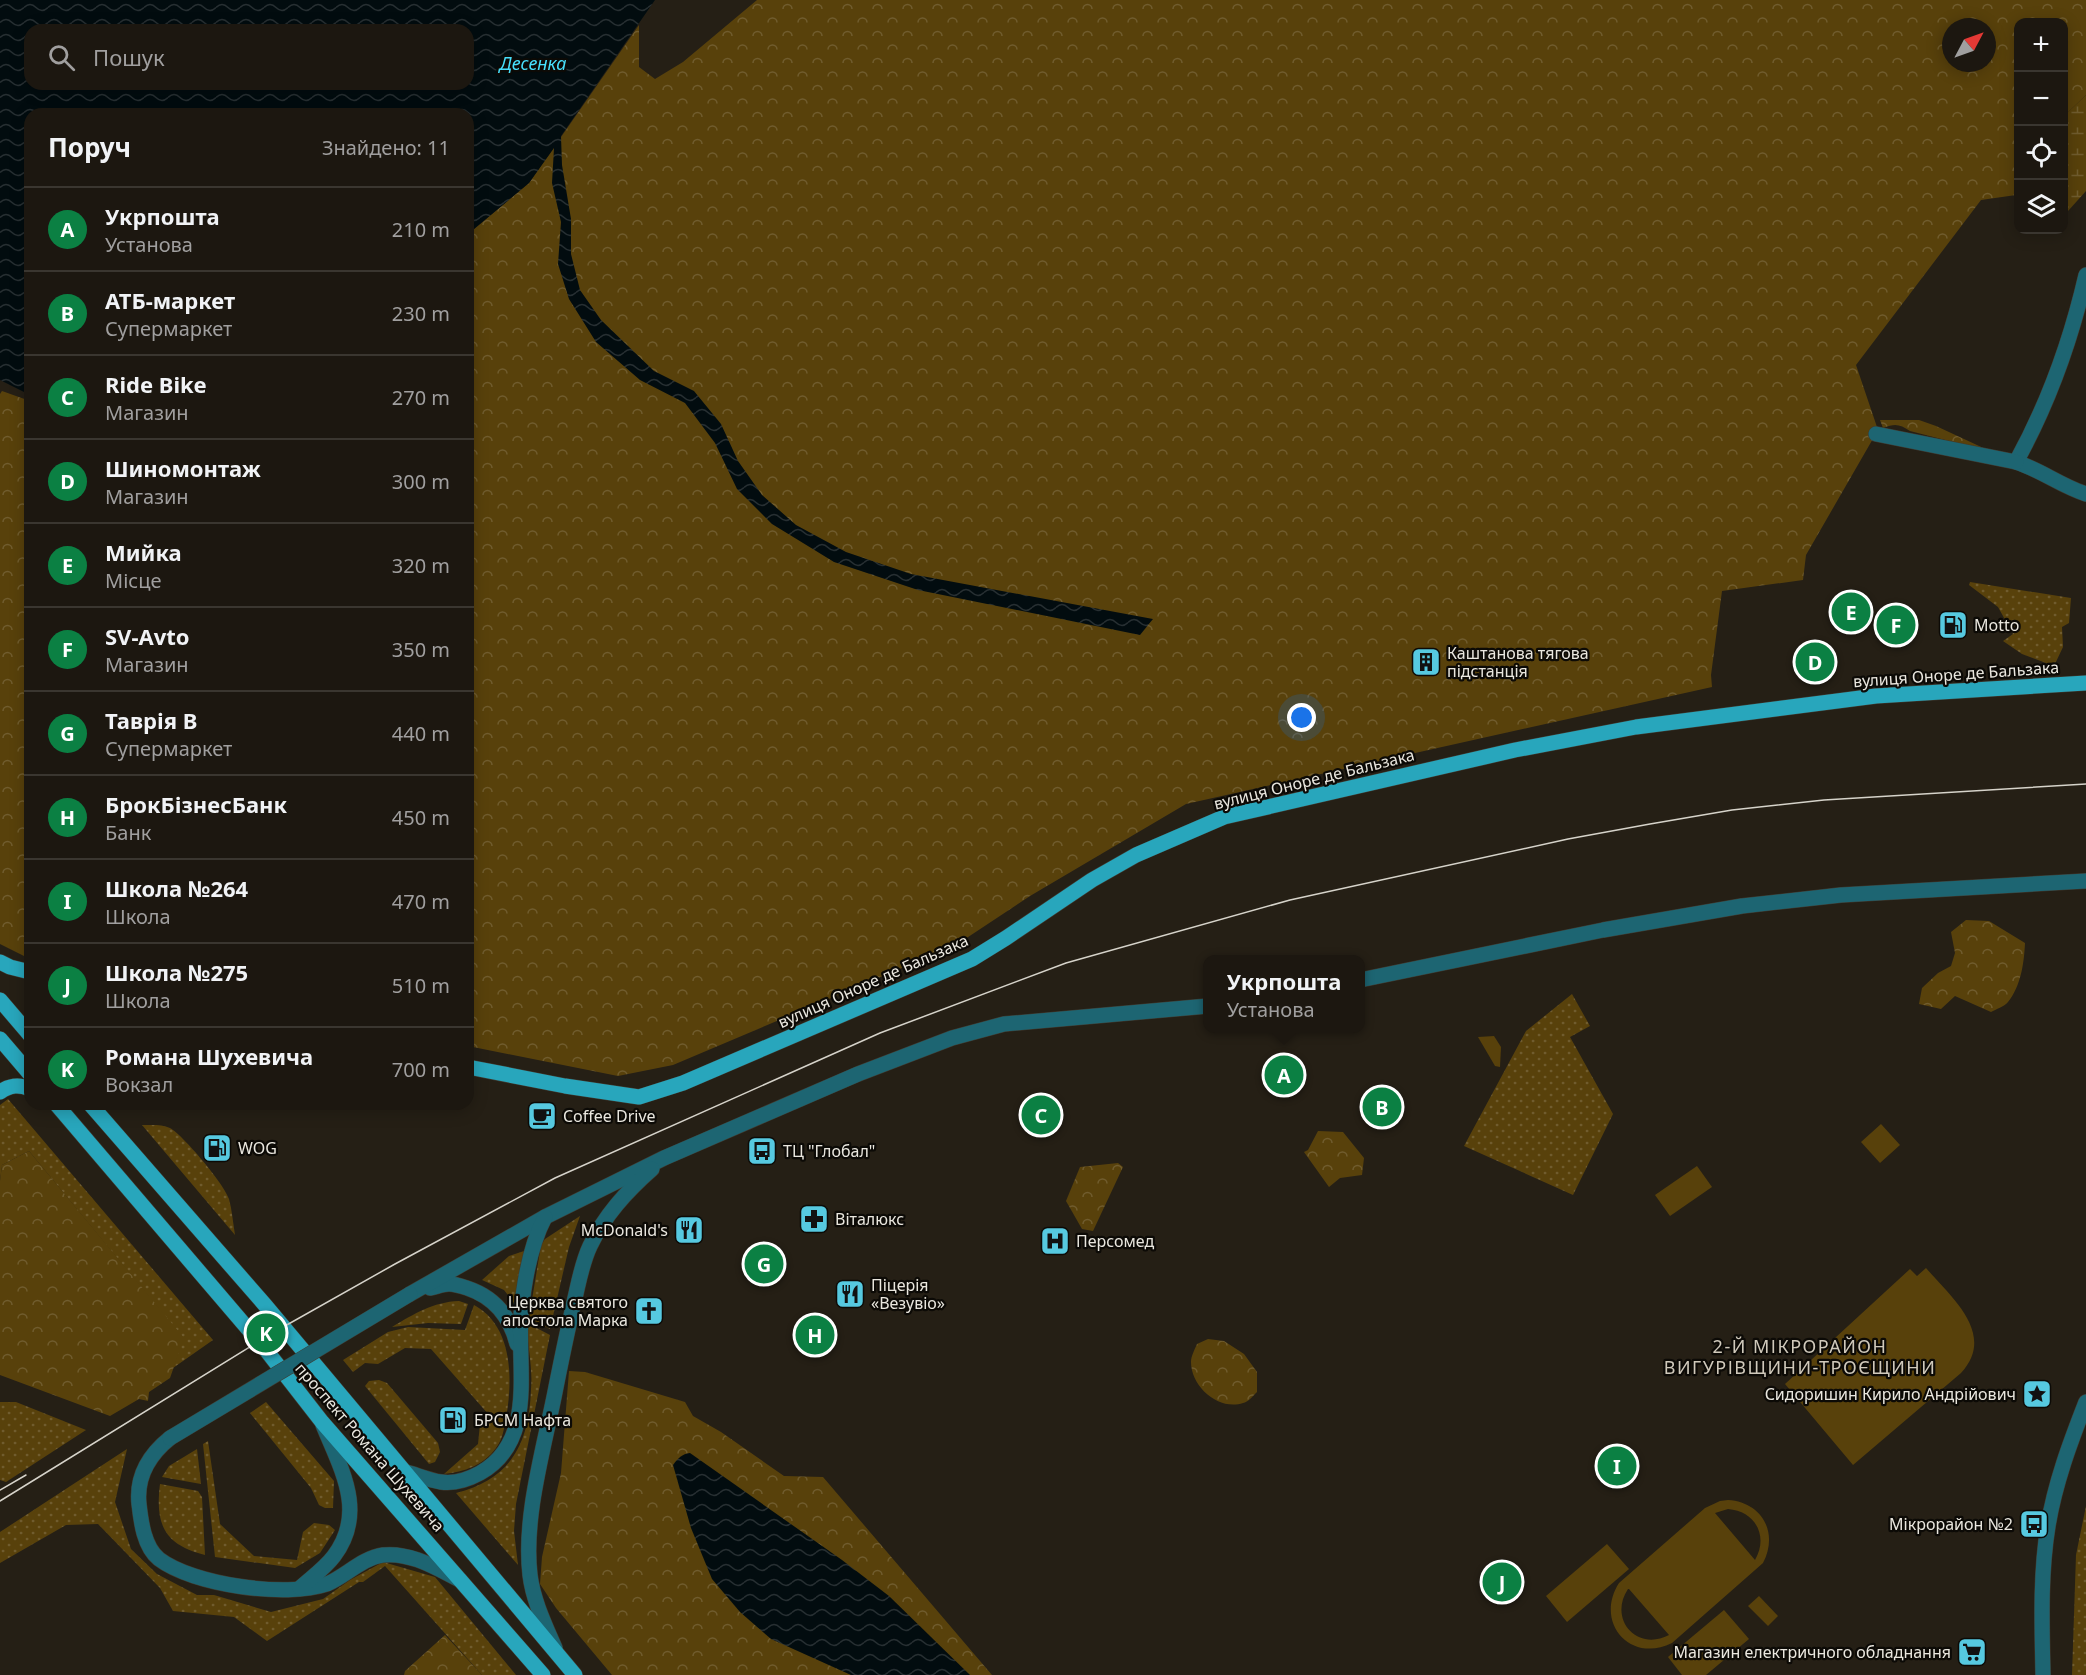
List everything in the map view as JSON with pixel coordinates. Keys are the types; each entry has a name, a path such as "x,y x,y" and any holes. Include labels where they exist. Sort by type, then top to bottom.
{"main road":[{"name":"вулиця Оноре де Бальзака","path":"474,1068 565,1086 639,1097 683,1083 972,959 1092,880 1136,855 1224,817 1515,750 1636,727 1876,696 2086,683"},
{"path":"0,962 24,970"},
{"path":"0,1000 24,1028"},
{"path":"0,1039 24,1067"},
{"path":"0,1092 10,1086 24,1086"},
{"name":"проспект Романа Шухевича","path":"61,1110 266,1350 322,1422 543,1675"},
{"name":"проспект Романа Шухевича","path":"95,1110 265,1305 575,1675"}],"street":[{"path":"2016,462 2036,425 2076,317 2086,275"},
{"path":"1876,434 2016,462 2032,467 2071,490 2086,494"},
{"path":"1365,979 1603,930 1742,906 1841,895 2086,881"},
{"path":"462,1580 418,1559 393,1555 381,1555 367,1560 327,1584 300,1588 262,1590 179,1570 158,1557 146,1539 140,1520 138,1499 141,1476 154,1451 170,1438 410,1294 545,1217 664,1158 858,1074 979,1030 1004,1024 1203,1006"},
{"path":"559,1656 542,1617 530,1577 529,1547 531,1515 566,1337 582,1270 590,1247 604,1220 624,1195 664,1158"},
{"path":"406,1472 442,1483 477,1475 500,1459 513,1439 521,1394 521,1312 533,1242 545,1217"},
{"path":"410,1294 449,1284 476,1291 492,1300 504,1312 514,1330 520,1353"},
{"path":"2043,1675 2043,1589 2048,1528 2057,1485 2086,1402"},
{"path":"300,1588 333,1558 351,1517 348,1490 322,1422"}],"green space":[{"path":"757,0 2086,0 2086,95 2068,112 2068,18 2014,18 2014,195 1981,200 1856,365 1878,430 1806,555 1803,580 1722,591 1711,675 1712,687 1186,804 1030,896 956,945 673,1065 618,1076 474,1047 474,229 529,183 639,25 639,67 655,79 683,62"},
{"path":"2086,95 2086,191 2068,211 2068,126 2068,112"},
{"path":"2,391 24,399 24,956 0,944 0,394"},
{"path":"1880,420 1919,420 1992,452 1910,431 1897,425 1883,428"},
{"path":"1970,582 2071,598 2069,623 2062,627 2063,647 2054,666 2022,654 2003,641 2013,634 1998,607 1969,585"},
{"path":"1966,920 1989,921 2025,943 2021,974 2016,989 2008,1002 1991,1012 1955,996 1941,1009 1919,1004 1922,988 1938,973 1951,966 1955,953 1951,932"},
{"path":"1572,994 1590,1026 1570,1037 1613,1114 1573,1195 1464,1146 1526,1031"},
{"path":"1494,1036 1501,1047 1500,1067 1495,1066 1478,1037"},
{"path":"8,1099 213,1340 173,1368 183,1338 29,1151 2,1165 0,1181 0,1105"},
{"path":"1881,1124 1900,1145 1880,1163 1861,1142"},
{"path":"142,1125 160,1125 170,1128 202,1160 226,1192 235,1235"},
{"path":"1318,1131 1343,1132 1364,1158 1362,1175 1340,1178 1329,1187 1304,1152 1308,1150"},
{"path":"29,1151 184,1338 170,1378 149,1392 148,1401 139,1399 110,1416 0,1375 0,1181 2,1165"},
{"path":"1118,1163 1123,1167 1093,1231 1082,1229 1066,1201 1080,1167"},
{"path":"1697,1166 1712,1187 1670,1216 1655,1195"},
{"path":"580,1216 569,1247 550,1329 529,1318 541,1245 545,1239"},
{"path":"524,1251 514,1303 504,1290 482,1280 509,1256"},
{"path":"1926,1268 1958,1304 1966,1317 1972,1330 1974,1344 1971,1358 1961,1373 1853,1465 1785,1384 1910,1269 1917,1276"},
{"path":"459,1301 468,1304 461,1324 428,1323 392,1327 432,1306"},
{"path":"474,1305 487,1314 503,1340 509,1371 506,1418 500,1441 486,1459 466,1469 444,1474 478,1444 480,1424 489,1415 431,1349 405,1348 378,1364 365,1363 353,1372 343,1360 388,1332 408,1327 465,1330"},
{"path":"527,1323 550,1335 516,1504 514,1531 518,1565 456,1493 491,1479 513,1456 521,1442 526,1426 531,1389"},
{"path":"1208,1339 1224,1341 1244,1354 1257,1372 1257,1392 1247,1401 1234,1405 1225,1403 1208,1395 1201,1388 1192,1371 1191,1362 1197,1344"},
{"path":"569,1371 585,1372 685,1402 693,1416 721,1432 784,1476 823,1477 992,1675 612,1675 556,1608 540,1584 542,1557 561,1473"},
{"path":"379,1380 387,1383 438,1443 440,1452 435,1462 429,1464 365,1386 369,1381"},
{"path":"0,1402 16,1402 86,1430 6,1482 0,1480"},
{"path":"266,1402 334,1481 333,1508 319,1505 311,1488 250,1413"},
{"path":"208,1441 220,1524 254,1556 297,1560 303,1532 314,1523 329,1525 335,1530 320,1553 295,1568 215,1557 203,1444"},
{"path":"127,1449 115,1502 131,1549 157,1574 197,1595 214,1595 271,1612 323,1599 350,1580 383,1562 435,1577 516,1675 482,1675 385,1566 267,1641 234,1617 173,1611 160,1588 98,1524 66,1525 0,1563 0,1532"},
{"path":"197,1449 201,1484 162,1477 169,1466"},
{"path":"160,1484 198,1491 202,1497 205,1555 180,1545 165,1531 159,1511"},
{"path":"1720,1501 1740,1502 1750,1506 1764,1521 1769,1541 1763,1563 1672,1643 1657,1648 1642,1648 1630,1644 1620,1636 1611,1612 1612,1598 1619,1583 1705,1508","holes":["1728,1509 1746,1514 1757,1526 1760,1542 1755,1560 1715,1513","1629,1589 1669,1635 1657,1639 1646,1639 1629,1630 1621,1611"]},
{"path":"2086,1506 2086,1675 2072,1675 2076,1555"},
{"path":"1607,1544 1629,1569 1567,1622 1546,1596"},
{"path":"1759,1596 1778,1616 1768,1626 1748,1606"},
{"path":"1724,1610 1749,1639 1706,1675 1682,1675 1668,1657"},
{"path":"445,1635 482,1675 404,1675 405,1671"}],"water":[{"name":"Десенка","path":"0,0 655,0 561,136 562,165 571,219 571,254 580,290 601,320 654,371 694,391 721,424 738,461 762,495 796,525 846,552 911,574 1153,619 1140,635 918,590 834,562 772,524 737,489 715,443 685,403 640,380 596,342 569,299 558,264 561,222 552,183 554,148 529,183 474,229 474,108 24,108 24,392 0,380"},
{"path":"690,1453 842,1560 889,1596 970,1675 851,1675 771,1639 740,1612 712,1579 691,1528 673,1465 680,1457"}],"tram line":[{"path":"0,1501 269,1335 555,1178 880,1033 1066,963 1290,900 1568,839 1650,824 1732,810 1824,800 2086,784"},
{"path":"0,1490 26,1475"}],"place":[{"name":"Мийка","path":"1851,612"},
{"name":"SV-Avto","path":"1896,625"},
{"name":"Motto","path":"1953,625"},
{"name":"Каштанова тягова пiдстанцiя","path":"1426,662"},
{"name":"Шиномонтаж","path":"1815,662"},
{"name":"Укрпошта","path":"1284,1075"},
{"name":"АТБ-маркет","path":"1382,1107"},
{"name":"Ride Bike","path":"1041,1115"},
{"name":"Coffee Drive","path":"542,1116"},
{"name":"WOG","path":"217,1148"},
{"name":"ТЦ \"Глобал\"","path":"762,1151"},
{"name":"Віталюкс","path":"814,1219"},
{"name":"McDonald's","path":"689,1230"},
{"name":"Персомед","path":"1055,1241"},
{"name":"Таврія В","path":"764,1264"},
{"name":"Піцерія «Везувіо»","path":"850,1294"},
{"name":"Церква святого апостола Марка","path":"649,1311"},
{"name":"Романа Шухевича","path":"266,1333"},
{"name":"БрокБізнесБанк","path":"815,1335"},
{"name":"Сидоришин Кирило Андрійович","path":"2037,1394"},
{"name":"БРСМ Нафта","path":"453,1420"},
{"name":"Школа №264","path":"1617,1466"},
{"name":"Мікрорайон №2","path":"2034,1524"},
{"name":"Школа №275","path":"1502,1582"},
{"name":"Магазин електричного обладнання","path":"1972,1652"}],"district":[{"name":"2-Й МІКРОРАЙОН ВИГУРІВЩИНИ-ТРОЄЩИНИ","path":"1800,1357"}]}
